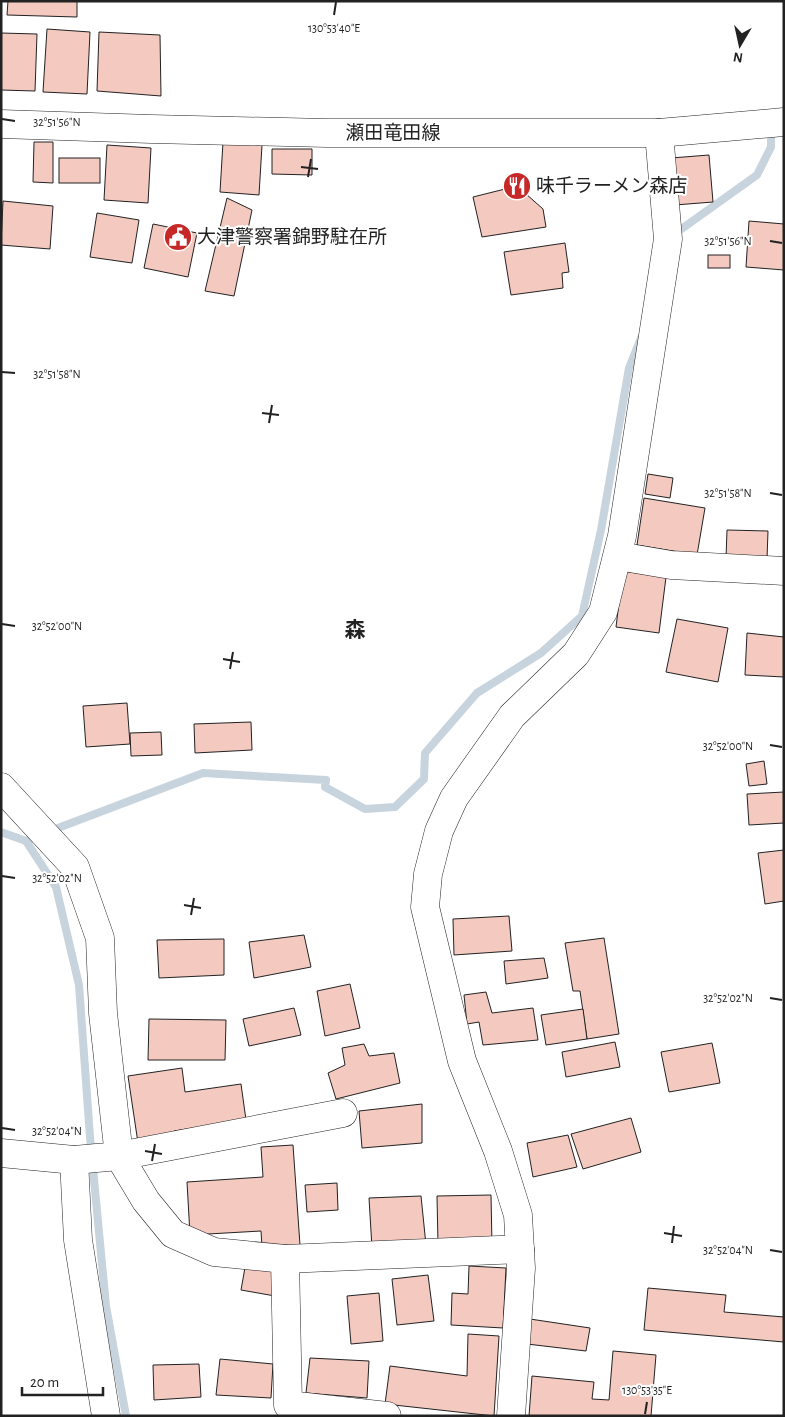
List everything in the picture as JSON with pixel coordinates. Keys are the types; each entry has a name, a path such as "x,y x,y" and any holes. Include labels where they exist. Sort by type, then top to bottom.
{"street":[{"name":"瀬田竜田線","path":"1,124 327,133 659,133 784,122"},
{"path":"511,1416 521,1268 518,1215 498,1151 459,1051 425,907 428,874 439,831 454,798 512,716 576,654 603,612 618,556 668,238 659,133"},
{"path":"618,556 671,566 784,571"},
{"path":"1,787 75,868 100,938 103,1013 119,1156 146,1201 173,1234 214,1252 286,1259 520,1249"},
{"path":"1,1153 74,1160 119,1156 343,1113"},
{"path":"74,1160 78,1240 106,1416"},
{"path":"286,1259 288,1405 386,1416"}],"building":[{"path":"8,1 77,1 77,17 7,15"},
{"path":"47,29 90,32 87,94 43,92"},
{"path":"99,32 160,35 161,96 97,91"},
{"path":"1,33 37,34 35,91 1,90"},
{"path":"34,142 53,142 53,183 33,182"},
{"path":"223,142 262,145 259,195 220,192"},
{"path":"107,145 151,148 148,203 104,200"},
{"path":"272,149 312,149 312,175 272,174"},
{"path":"709,155 713,202 675,205 671,158"},
{"path":"59,158 100,158 100,183 59,183"},
{"path":"517,186 543,209 546,227 482,237 473,197"},
{"path":"227,198 252,210 234,296 205,291"},
{"path":"3,201 53,206 50,249 1,245"},
{"path":"97,213 139,220 132,263 90,257"},
{"path":"749,221 784,224 784,270 746,267"},
{"path":"153,224 197,233 188,277 144,268"},
{"path":"565,243 569,272 562,273 563,288 511,295 504,252"},
{"path":"708,255 730,255 730,268 708,268"},
{"path":"648,474 673,478 670,498 645,494"},
{"path":"644,498 705,508 697,555 637,545"},
{"path":"727,530 768,531 767,559 726,558"},
{"path":"623,571 666,577 659,633 616,627"},
{"path":"677,619 728,628 718,682 666,672"},
{"path":"747,633 784,637 784,677 745,675"},
{"path":"127,703 130,744 86,747 83,706"},
{"path":"251,722 252,750 195,753 194,724"},
{"path":"161,732 162,755 131,756 130,733"},
{"path":"764,761 767,784 749,786 746,764"},
{"path":"784,792 784,823 749,825 747,794"},
{"path":"784,850 784,901 765,904 758,853"},
{"path":"509,916 512,951 454,955 453,919"},
{"path":"304,935 311,967 254,978 249,942"},
{"path":"604,938 619,1034 587,1039 580,991 573,991 565,943"},
{"path":"224,939 224,975 159,978 157,940"},
{"path":"544,958 548,978 506,984 504,961"},
{"path":"350,984 360,1028 325,1036 317,991"},
{"path":"486,992 492,1013 533,1008 538,1040 483,1045 479,1022 467,1024 464,995"},
{"path":"294,1008 301,1035 249,1046 243,1019"},
{"path":"583,1009 587,1039 546,1045 541,1015"},
{"path":"149,1019 226,1020 225,1060 148,1060"},
{"path":"615,1042 620,1067 566,1077 562,1052"},
{"path":"712,1043 720,1083 669,1092 661,1052"},
{"path":"364,1044 369,1056 394,1053 400,1083 336,1099 328,1073 345,1065 342,1048"},
{"path":"182,1068 185,1092 241,1084 246,1120 174,1131 175,1137 138,1143 128,1076"},
{"path":"422,1104 422,1143 362,1148 359,1111"},
{"path":"631,1118 641,1152 583,1169 571,1134"},
{"path":"568,1135 577,1167 533,1177 527,1143"},
{"path":"293,1145 300,1245 262,1247 261,1231 190,1235 187,1182 263,1177 261,1147"},
{"path":"337,1183 338,1210 307,1212 305,1185"},
{"path":"491,1195 492,1245 438,1245 437,1196"},
{"path":"421,1196 426,1245 372,1248 369,1198"},
{"path":"246,1262 280,1268 275,1296 241,1290"},
{"path":"469,1266 506,1268 503,1328 451,1325 452,1293 468,1294"},
{"path":"428,1275 434,1321 397,1325 392,1279"},
{"path":"648,1288 726,1295 724,1312 784,1317 784,1342 644,1330"},
{"path":"379,1293 383,1341 351,1344 347,1296"},
{"path":"530,1319 590,1328 586,1351 527,1344"},
{"path":"468,1334 499,1336 494,1416 385,1404 390,1366 467,1376"},
{"path":"613,1351 656,1355 651,1416 529,1416 532,1376 594,1382 592,1399 609,1400"},
{"path":"310,1358 369,1361 367,1398 306,1393"},
{"path":"220,1359 273,1364 271,1398 216,1395"},
{"path":"199,1364 201,1397 154,1400 153,1365"}],"waterway":[{"path":"673,235 757,175 771,147 771,136 775,129"},
{"path":"50,831 203,773 326,780 325,787 365,809 395,807 424,779 425,753 477,693 541,653 582,616 601,530 629,368 641,338"},
{"path":"1,832 26,841 39,836"},
{"path":"26,841 56,887 79,985 90,1137 106,1306 126,1416"}],"place":[{"name":"味千ラーメン森店","path":"517,186"},
{"name":"大津警察署錦野駐在所","path":"178,237"}],"district":[{"name":"森","path":"355,630"}]}
